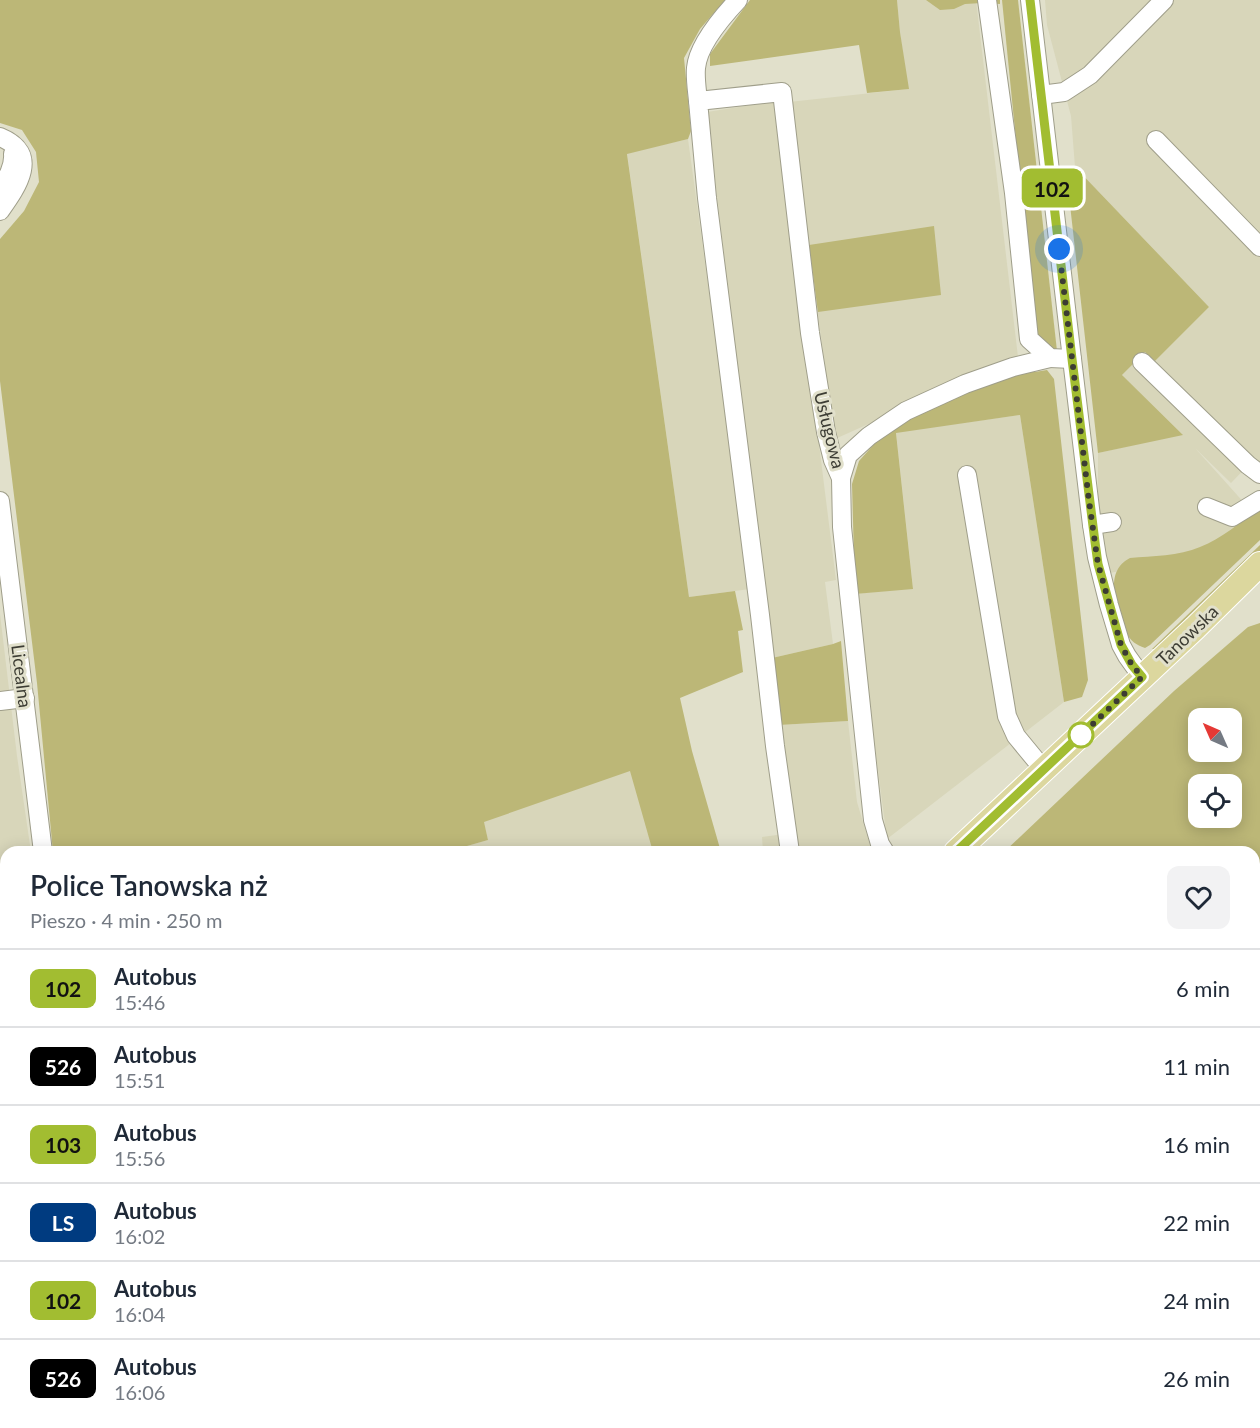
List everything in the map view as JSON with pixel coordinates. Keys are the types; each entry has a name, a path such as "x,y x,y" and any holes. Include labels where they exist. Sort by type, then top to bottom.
{"main road":[{"name":"Tanowska","path":"962,846 1260,564"}],"street":[{"path":"738,0 709,36 701,50 696,66 698,101 708,210 789,846"},
{"path":"987,0 1014,193 1029,339 1050,358"},
{"path":"1030,0 1098,564 1121,645 1142,677"},
{"path":"1041,94 1064,92 1090,75 1164,0"},
{"name":"Usługowa","path":"698,101 782,92 810,333 826,432 833,460 841,478 842,527 873,820 881,846"},
{"path":"0,189 13,161 12,152 2,138"},
{"path":"0,211 19,182 23,163 19,152 2,138"},
{"path":"1156,140 1260,247"},
{"path":"841,478 848,455 869,436 906,411 964,384 1013,367 1050,358 1072,359"},
{"path":"1143,362 1260,474"},
{"path":"967,475 1007,716 1016,736 1044,770"},
{"path":"1207,507 1232,518 1260,500"},
{"name":"Licealna","path":"0,501 43,846"},
{"path":"1092,525 1112,522"},
{"path":"0,701 25,698"}],"shaded area":[{"path":"0,0 725,0 700,29 684,58 691,131 688,139 627,154 689,597 735,591 743,630 738,631 743,672 680,698 692,751 719,846 651,846 630,771 484,822 488,840 467,846 52,846 37,683 0,381 0,239 24,211 39,182 36,152 22,130 0,123"},
{"path":"750,0 897,0 909,89 867,93 859,45 710,66 710,54"},
{"path":"897,0 976,0 1018,357 835,439 789,102 908,89"},
{"path":"926,0 1000,0 1000,4 965,4 954,9 940,10"},
{"path":"1002,0 1018,0 1057,351 1049,351 1036,340"},
{"path":"1045,0 1260,0 1260,464 1253,460 1231,483 1195,448 1255,515 1199,555 1110,573 1098,530 1098,453 1182,434 1122,375 1145,352 1155,361 1209,307 1075,167 1071,116 1047,25"},
{"path":"776,101 836,580 825,582 833,644 772,658 707,112"},
{"path":"688,139 750,589 689,597 627,153"},
{"path":"1075,167 1209,307 1155,361 1145,352 1122,375 1183,435 1098,453 1068,187"},
{"path":"934,226 941,295 818,312 809,245"},
{"path":"1047,370 1054,379 1088,680 1082,697 1064,702 1020,415 896,433 913,589 855,594 852,484 859,461 892,424 965,392 1022,371"},
{"path":"1020,415 1064,702 887,839 855,594 913,588 896,432"},
{"path":"1260,508 1260,540 1150,645 1145,648 1136,644 1126,633 1114,592 1116,573 1121,565 1130,558 1174,554 1208,544"},
{"path":"1260,545 1260,554 1157,649 1152,649"},
{"path":"0,614 30,846 0,846"},
{"path":"1260,623 1260,846 1010,846 1174,691 1248,627"},
{"path":"841,641 848,721 779,725 772,658"},
{"path":"848,721 857,802 870,846 798,846 779,725"},
{"path":"631,770 654,846 467,846 488,840 483,819"},
{"path":"784,834 786,846 763,846 762,837"}],"bus line":[{"name":"102","path":"963,846 1142,677 1121,645 1098,564 1030,0"}],"route":[{"path":"1059,249 1098,564 1121,645 1142,677 1074,742 1081,735"}]}
